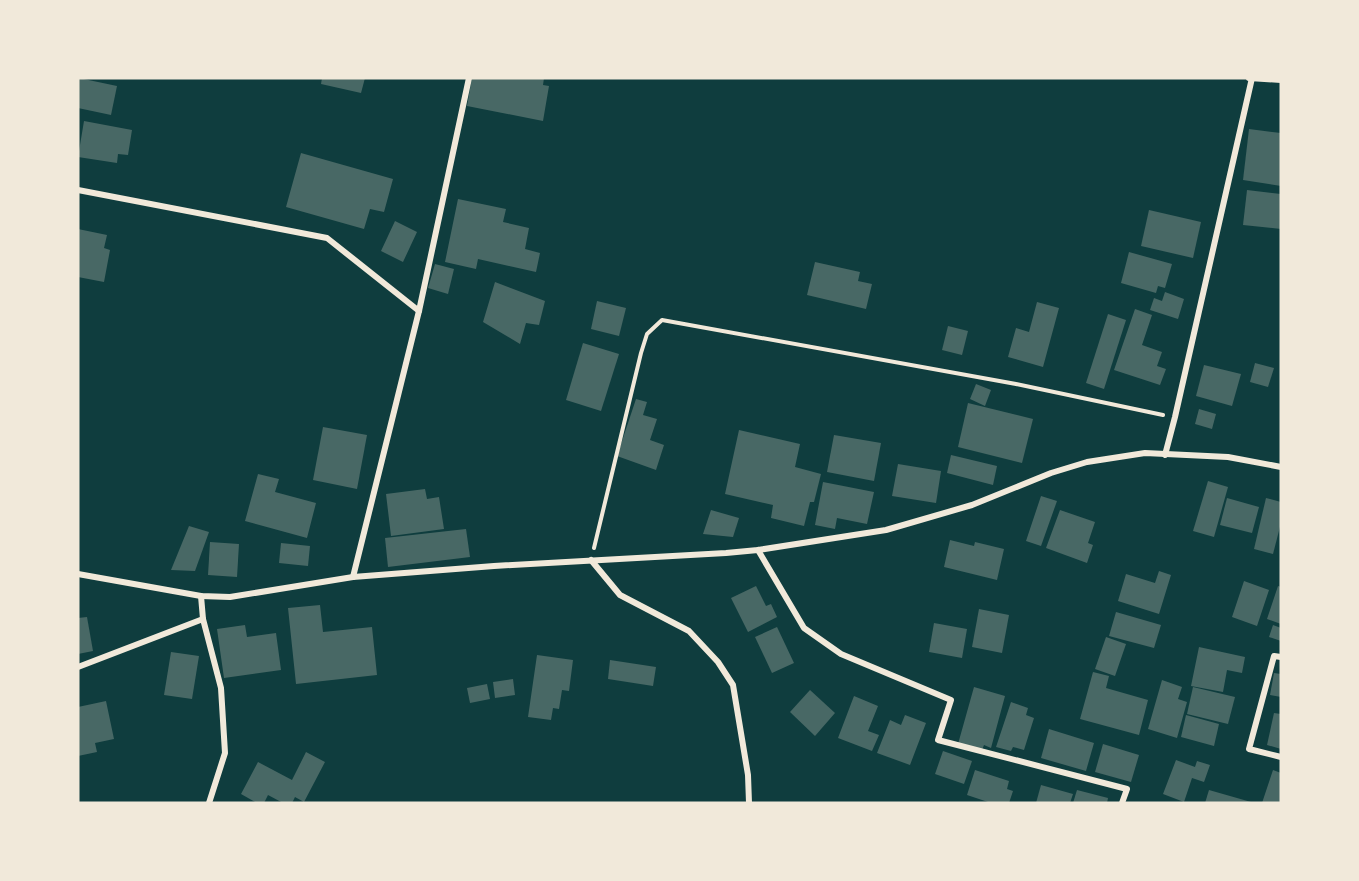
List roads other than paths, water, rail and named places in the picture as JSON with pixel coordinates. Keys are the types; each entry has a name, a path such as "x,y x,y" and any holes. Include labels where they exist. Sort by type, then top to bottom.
{"street":[{"path":"353,577 419,311 469,78"},
{"path":"1165,454 1251,78 1281,80"},
{"path":"78,190 327,238 419,311"},
{"path":"78,574 201,596 230,597 353,577 758,550 886,530 972,505 1087,462 1145,453 1228,457 1281,467"},
{"path":"758,550 804,628 841,654 951,700 938,740 1127,789 1122,803"},
{"path":"591,560 620,595 689,631 718,662 733,685 748,775 749,803"},
{"path":"201,596 203,619 221,688 225,753 209,803"},
{"path":"78,667 203,619"},
{"path":"1281,657 1274,656 1249,748 1281,758"}]}
